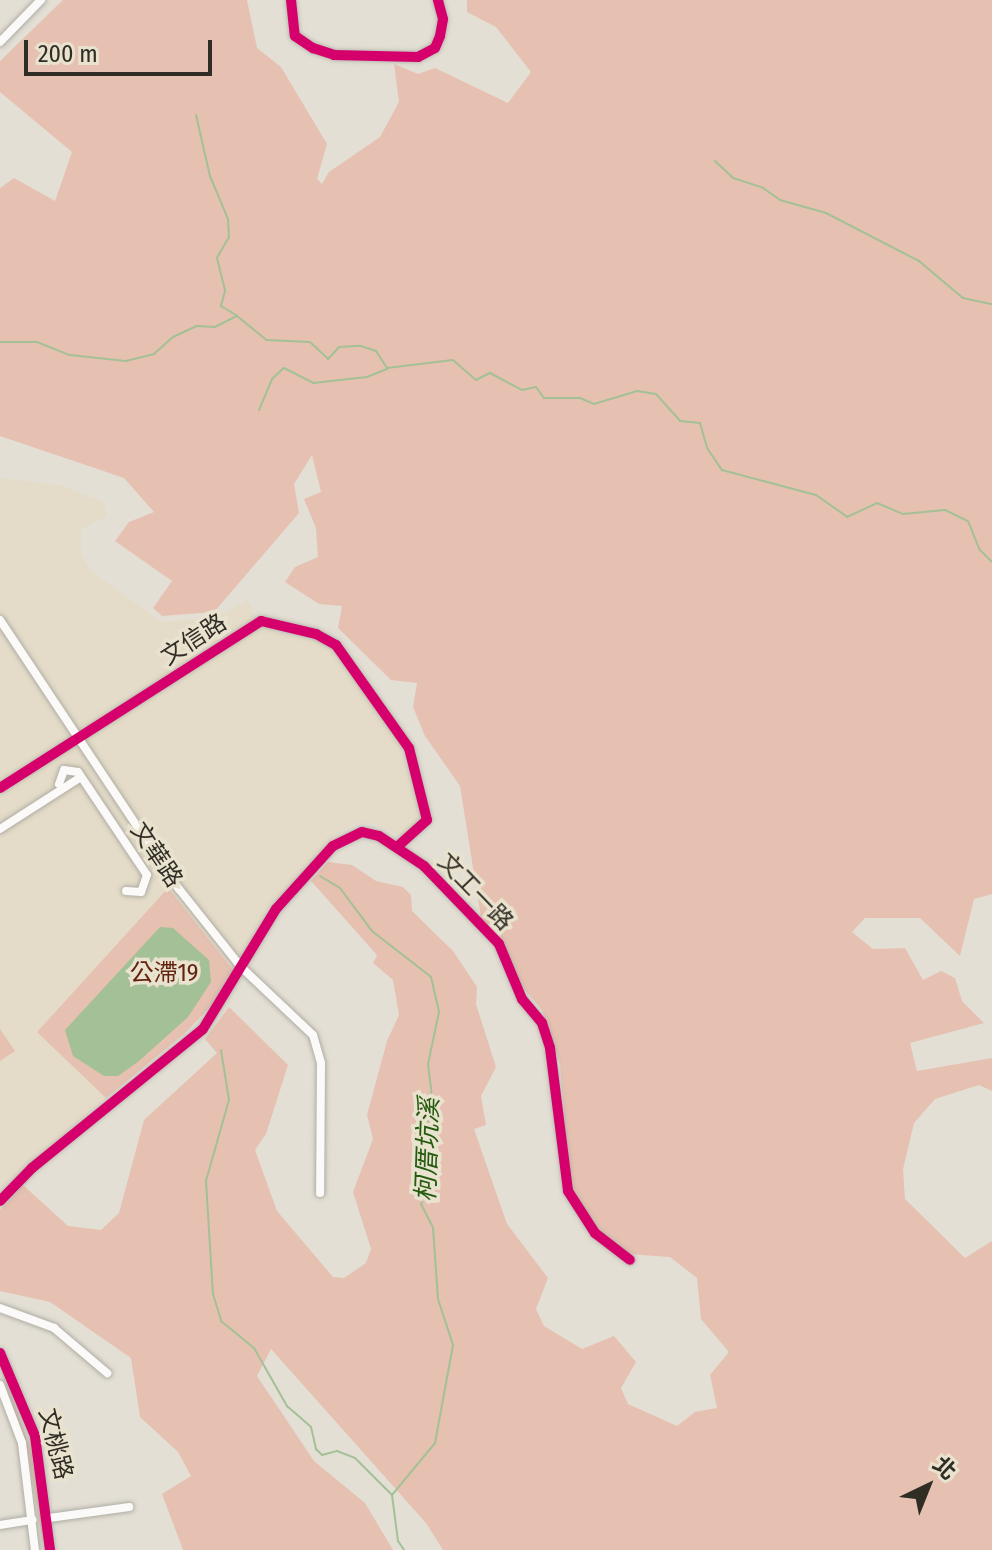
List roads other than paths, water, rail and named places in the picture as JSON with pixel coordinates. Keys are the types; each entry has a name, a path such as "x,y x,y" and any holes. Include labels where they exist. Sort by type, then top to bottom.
{"street":[{"path":"0,42 41,0"},
{"path":"291,0 295,36 334,55 418,57 435,48 440,36 443,19 438,0"},
{"name":"文信路","path":"0,788 261,621 316,634 340,650 409,748 427,820 397,847"},
{"name":"文華路","path":"2,626 179,889 241,967 299,1019 319,1048 320,1193"},
{"path":"59,784 64,770 81,777 147,875 141,892 126,891"},
{"path":"0,829 81,777"},
{"name":"文工一路","path":"0,1201 32,1168 203,1029 276,909 340,841 355,833 370,833 397,847 450,889 499,944 522,999 542,1023 550,1048 568,1191 595,1233 630,1260"},
{"path":"0,1308 54,1328 107,1373"},
{"path":"0,1319 12,1312"},
{"name":"文桃路","path":"0,1353 35,1436 49,1518 50,1550"},
{"name":"文桃路","path":"0,1385 22,1443 35,1550"},
{"path":"49,1518 129,1507"},
{"path":"0,1525 33,1520"}],"waterway":[{"path":"196,115 210,176 228,219 229,237 217,258 225,291 221,306 236,315"},
{"path":"715,161 733,178 763,188 780,200 826,213 919,261 963,298 992,304"},
{"path":"0,342 37,342 70,355 126,361 154,354 173,337 197,326 215,327 237,316 267,340 310,342 328,359 339,347 361,346 376,351 387,368 453,360 476,380 490,373 522,390 536,387 544,398 580,398 594,404 637,391 656,394 680,421 700,423 707,448 722,470 816,495 847,517 877,503 903,514 945,510 968,521 980,550 992,562"},
{"path":"259,410 272,379 284,368 313,383 367,377 387,369"},
{"name":"柯厝坑溪","path":"320,876 340,888 372,931 431,977 439,1012 428,1064 432,1099 424,1139 431,1172 421,1204 433,1228 438,1299 453,1345 435,1443 392,1495 398,1541 404,1550"},
{"path":"221,1050 229,1100 206,1181 213,1294 221,1321 254,1348 287,1406 311,1427 316,1449 322,1455 337,1451 355,1458 392,1495"}],"park label":[{"name":"公滯19","path":"164,974"}]}
